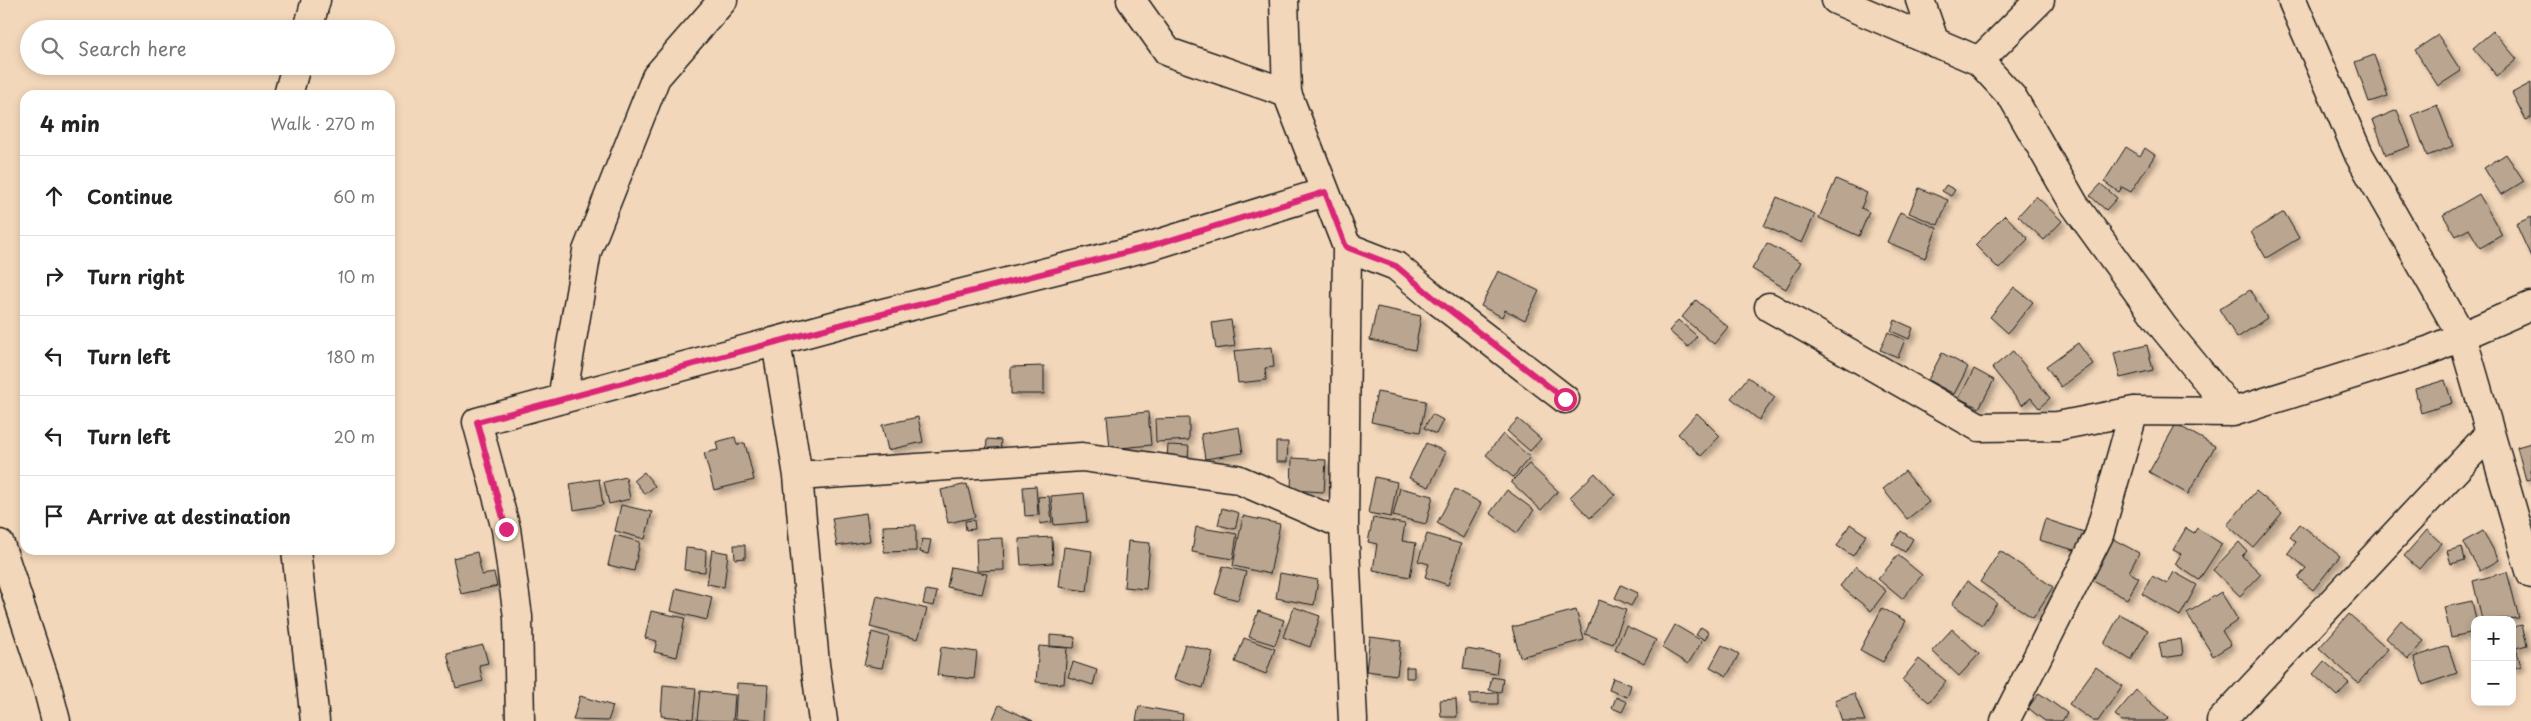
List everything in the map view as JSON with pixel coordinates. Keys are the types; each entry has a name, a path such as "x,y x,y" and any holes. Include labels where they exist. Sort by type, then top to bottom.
{"street":[{"path":"310,20 316,0"},
{"path":"562,399 587,252 656,77 723,0"},
{"path":"1131,0 1168,52 1287,93"},
{"path":"1284,0 1287,93 1346,247 1344,525 1353,721"},
{"path":"1836,0 1979,61 2012,98 2074,204 2164,328 2233,412"},
{"path":"1920,0 1935,43"},
{"path":"1979,61 2040,0"},
{"path":"2292,0 2360,155 2462,336 2490,433 2527,545 2531,574"},
{"path":"289,90 294,75"},
{"path":"520,721 518,617 506,529 477,422 776,342 1151,246 1325,192"},
{"path":"1346,247 1396,266 1434,298 1565,399"},
{"path":"1769,307 1979,427 2058,426 2134,411 2233,412 2430,350 2531,306"},
{"path":"776,342 798,476 815,664 823,721"},
{"path":"2005,721 2099,535 2134,411"},
{"path":"2221,721 2490,433"},
{"path":"798,476 1082,457 1237,479 1344,525"},
{"path":"0,544 48,690 56,721"},
{"path":"297,555 315,721"}],"building":[{"path":"2493,31 2517,59 2497,76 2473,48"},
{"path":"2438,35 2461,71 2438,86 2415,50"},
{"path":"2374,55 2388,96 2369,102 2355,62"},
{"path":"2531,83 2531,118 2526,120 2512,93"},
{"path":"2437,105 2453,146 2427,156 2412,115"},
{"path":"2397,110 2411,146 2386,155 2373,120"},
{"path":"2126,147 2140,156 2145,148 2155,155 2131,192 2122,187 2119,192 2104,182"},
{"path":"2506,154 2524,181 2501,195 2484,168"},
{"path":"1836,179 1867,193 1861,208 1869,212 1859,236 1819,218"},
{"path":"2101,184 2117,198 2106,210 2090,196"},
{"path":"1946,185 1955,190 1951,196 1942,191"},
{"path":"1919,188 1948,200 1938,225 1909,213"},
{"path":"2479,194 2502,235 2480,248 2469,229 2456,236 2443,215"},
{"path":"2036,196 2062,221 2044,240 2018,216"},
{"path":"1777,197 1815,214 1802,243 1764,226"},
{"path":"1900,212 1937,228 1925,258 1887,242"},
{"path":"2284,212 2299,238 2266,258 2251,232"},
{"path":"2005,215 2028,239 1999,269 1975,245"},
{"path":"2531,217 2531,257 2516,224"},
{"path":"1767,243 1801,262 1786,289 1752,269"},
{"path":"1498,271 1539,291 1525,320 1505,310 1502,317 1481,306"},
{"path":"2014,287 2033,302 2008,333 1990,317"},
{"path":"2250,290 2267,318 2237,338 2219,309"},
{"path":"1696,300 1728,327 1714,344 1682,317"},
{"path":"1377,307 1421,316 1415,350 1370,340"},
{"path":"1231,320 1235,346 1216,349 1212,323"},
{"path":"1678,320 1697,336 1688,347 1669,331"},
{"path":"1895,320 1913,328 1909,339 1891,331"},
{"path":"1888,332 1905,340 1898,357 1880,350"},
{"path":"2078,343 2093,364 2061,387 2046,366"},
{"path":"2147,345 2153,370 2120,378 2114,353"},
{"path":"1272,347 1274,367 1265,368 1266,380 1238,383 1234,351"},
{"path":"2013,351 2050,398 2039,408 2031,398 2022,405 1992,368"},
{"path":"1942,353 1968,367 1954,394 1928,380"},
{"path":"1044,366 1044,394 1011,394 1011,367"},
{"path":"1974,369 1994,380 1979,408 1959,398"},
{"path":"1748,377 1775,397 1759,420 1731,398"},
{"path":"2445,380 2452,403 2421,413 2415,389"},
{"path":"1377,392 1426,401 1420,432 1371,422"},
{"path":"1148,412 1151,445 1110,449 1107,416"},
{"path":"1697,413 1720,436 1701,456 1678,434"},
{"path":"1432,414 1443,420 1436,434 1424,428"},
{"path":"918,417 923,442 888,450 882,425"},
{"path":"1189,418 1189,440 1156,442 1155,419"},
{"path":"1518,419 1541,439 1530,451 1507,431"},
{"path":"2176,424 2215,446 2188,494 2149,472"},
{"path":"1239,427 1243,453 1205,459 1201,434"},
{"path":"1503,434 1530,457 1513,477 1486,455"},
{"path":"735,437 737,445 745,443 754,480 714,490 704,453 718,450 716,442"},
{"path":"987,439 1001,440 1000,456 986,454"},
{"path":"1276,442 1288,442 1287,462 1276,462"},
{"path":"1426,443 1446,452 1429,487 1409,478"},
{"path":"2531,443 2531,479 2526,480 2517,447"},
{"path":"1168,445 1189,446 1188,458 1167,457"},
{"path":"1292,458 1326,460 1324,492 1291,490"},
{"path":"1529,464 1558,491 1541,510 1511,482"},
{"path":"1905,471 1929,502 1907,519 1883,489"},
{"path":"644,472 655,486 645,494 634,480"},
{"path":"1595,473 1615,495 1590,518 1570,497"},
{"path":"626,477 630,499 609,504 604,482"},
{"path":"1375,477 1397,482 1391,517 1368,513"},
{"path":"599,479 603,505 574,510 570,484"},
{"path":"967,484 975,517 948,523 941,490"},
{"path":"1036,486 1038,515 1025,516 1023,487"},
{"path":"1400,488 1433,496 1426,524 1393,516"},
{"path":"1455,489 1481,503 1463,538 1437,523"},
{"path":"1507,490 1534,510 1517,533 1490,513"},
{"path":"2256,491 2282,513 2253,547 2227,525"},
{"path":"1084,493 1087,522 1054,525 1051,496"},
{"path":"1049,496 1052,522 1040,524 1038,497"},
{"path":"621,505 652,512 645,539 615,531"},
{"path":"1222,508 1239,513 1235,529 1218,525"},
{"path":"866,513 870,541 837,546 832,518"},
{"path":"1243,516 1280,524 1270,574 1233,566"},
{"path":"1373,518 1405,524 1402,541 1416,543 1410,577 1373,570 1377,544 1368,542"},
{"path":"2045,519 2084,532 2078,551 2039,540"},
{"path":"974,520 975,529 966,530 965,521"},
{"path":"1850,524 1866,535 1853,556 1837,546"},
{"path":"2300,524 2340,556 2313,590 2298,578 2306,568 2288,553 2296,542 2290,537"},
{"path":"916,525 916,551 884,552 883,526"},
{"path":"1196,527 1237,534 1233,559 1192,552"},
{"path":"2186,528 2194,533 2197,528 2222,544 2199,580 2175,564 2181,554 2173,550"},
{"path":"2427,530 2441,543 2419,569 2404,556"},
{"path":"1901,531 1913,539 1905,552 1892,544"},
{"path":"2483,531 2499,560 2480,571 2463,542"},
{"path":"1427,534 1461,544 1448,585 1425,577 1429,564 1418,561"},
{"path":"615,535 640,542 634,571 608,565"},
{"path":"1052,537 1053,563 1021,565 1019,539"},
{"path":"1003,538 1004,570 977,571 976,539"},
{"path":"922,539 931,540 928,554 920,552"},
{"path":"2113,539 2139,553 2129,572 2139,578 2127,599 2091,580"},
{"path":"1128,541 1150,543 1146,589 1124,587"},
{"path":"2239,542 2247,551 2242,556 2261,574 2240,596 2213,570"},
{"path":"734,545 745,545 745,558 735,559"},
{"path":"1064,547 1092,551 1087,591 1059,587"},
{"path":"2462,547 2465,560 2451,564 2447,551"},
{"path":"686,548 706,550 705,572 684,570"},
{"path":"712,550 728,553 724,587 707,584"},
{"path":"2000,551 2053,587 2033,618 1980,582"},
{"path":"477,552 482,575 494,573 497,586 461,594 453,558"},
{"path":"1898,555 1922,575 1902,599 1878,579"},
{"path":"1223,566 1246,572 1238,600 1215,594"},
{"path":"1856,566 1886,591 1871,611 1840,586"},
{"path":"951,567 987,574 982,594 947,587"},
{"path":"2174,572 2197,585 2180,616 2142,594 2152,576 2167,584"},
{"path":"2507,572 2519,618 2516,618 2516,616 2481,616 2473,581"},
{"path":"1280,573 1318,580 1314,605 1276,598"},
{"path":"1967,581 1997,603 1982,625 1952,604"},
{"path":"1621,585 1638,593 1631,606 1615,598"},
{"path":"676,588 712,597 707,620 671,611"},
{"path":"926,590 937,592 934,606 923,604"},
{"path":"2221,592 2238,620 2222,631 2231,645 2213,656 2187,613"},
{"path":"877,596 927,609 918,639 870,627"},
{"path":"1599,600 1626,610 1613,644 1585,634"},
{"path":"2472,601 2475,616 2471,616 2471,633 2451,637 2444,607"},
{"path":"1294,607 1320,616 1310,647 1283,637"},
{"path":"1882,608 1906,621 1883,662 1860,650"},
{"path":"1576,610 1584,640 1520,657 1512,627"},
{"path":"651,611 685,618 677,657 654,652 657,641 645,638"},
{"path":"1258,611 1284,620 1275,645 1249,637"},
{"path":"2120,614 2148,630 2131,660 2104,644"},
{"path":"2349,614 2388,649 2358,683 2319,648"},
{"path":"2401,620 2424,641 2408,659 2386,638"},
{"path":"1675,625 1702,641 1688,664 1662,648"},
{"path":"2522,625 2527,645 2516,648 2516,626"},
{"path":"1626,626 1656,640 1644,663 1615,649"},
{"path":"1701,627 1709,632 1705,640 1696,635"},
{"path":"1952,629 1979,654 1959,676 1932,651"},
{"path":"872,632 889,637 882,668 864,665"},
{"path":"1050,635 1075,637 1074,648 1050,646"},
{"path":"1370,637 1401,641 1397,675 1366,671"},
{"path":"1244,638 1275,649 1266,674 1235,662"},
{"path":"2181,639 2183,655 2162,658 2159,643"},
{"path":"1185,644 1213,652 1203,688 1174,679"},
{"path":"483,645 488,663 479,665 483,681 456,688 447,654"},
{"path":"1722,645 1739,654 1727,676 1710,667"},
{"path":"1039,646 1067,648 1064,684 1036,682"},
{"path":"2448,646 2457,673 2423,685 2414,657"},
{"path":"941,647 977,652 974,679 937,675"},
{"path":"2516,648 2521,666 2516,668"},
{"path":"1466,649 1499,654 1496,674 1463,669"},
{"path":"1919,659 1946,681 1929,702 1902,680"},
{"path":"2324,661 2349,683 2337,696 2313,674"},
{"path":"1073,662 1097,670 1093,685 1068,677"},
{"path":"1406,667 1414,667 1414,678 1406,678"},
{"path":"2096,667 2122,686 2098,721 2093,721 2069,704"},
{"path":"1492,677 1503,679 1501,692 1489,690"},
{"path":"1613,678 1631,685 1627,697 1609,690"},
{"path":"737,683 768,685 766,721 735,719"},
{"path":"663,685 696,688 693,719 661,716"},
{"path":"2136,690 2168,718 2165,721 2122,721 2115,715"},
{"path":"700,691 735,695 733,721 697,720"},
{"path":"1498,693 1498,704 1470,704 1470,694"},
{"path":"1854,693 1865,721 1842,721 1835,700"},
{"path":"2039,693 2067,713 2062,721 2045,721 2028,708"},
{"path":"580,696 613,706 608,721 573,720"},
{"path":"1616,697 1627,702 1622,712 1612,708"},
{"path":"1456,699 1457,717 1441,717 1440,700"},
{"path":"999,705 1033,721 992,721"},
{"path":"1139,706 1183,714 1182,721 1136,721"}],"route":[{"path":"506,529 477,422 851,322 1151,246 1325,192 1346,247 1396,266 1434,298 1565,399"}]}
